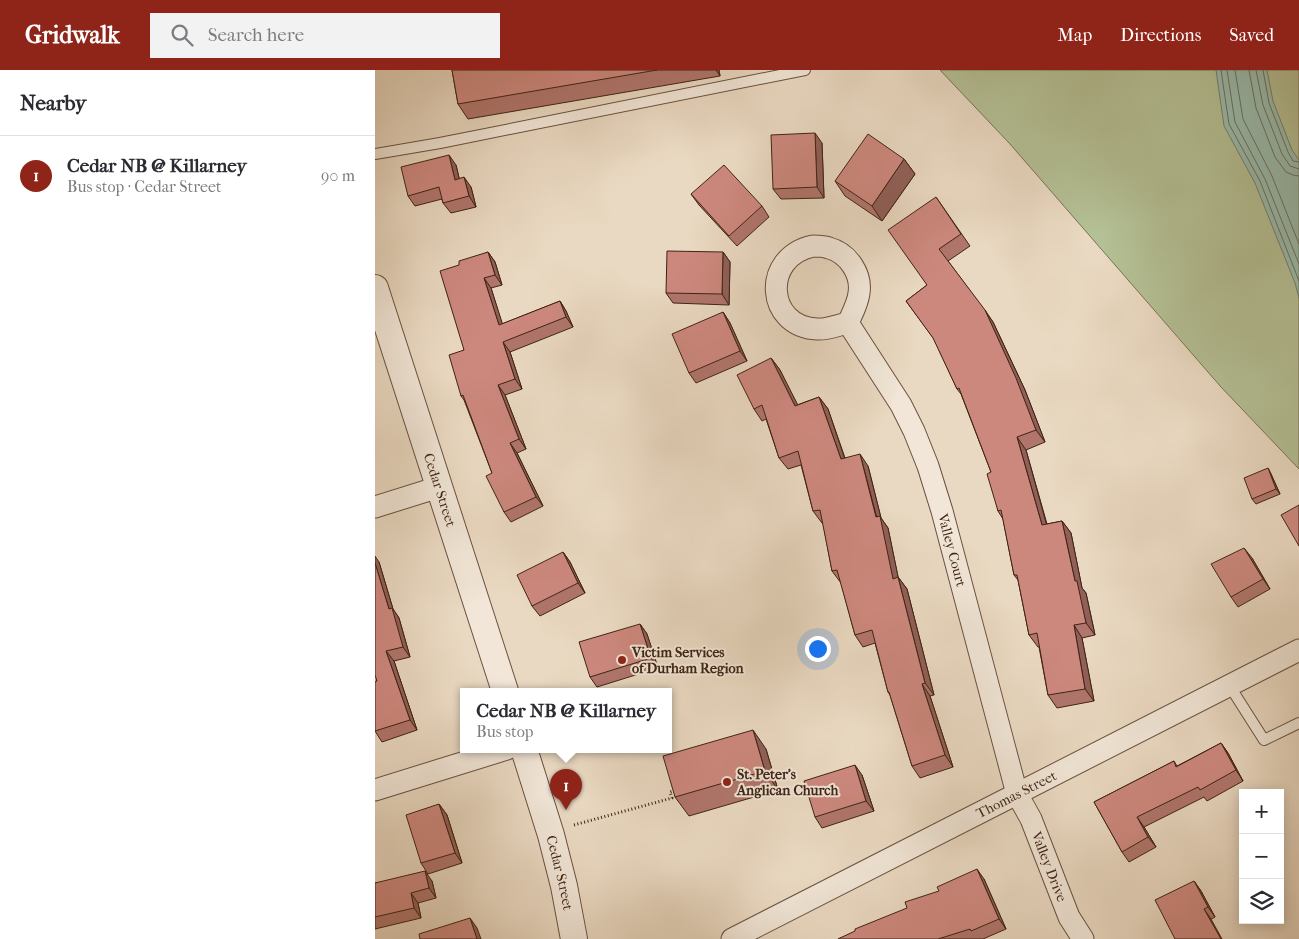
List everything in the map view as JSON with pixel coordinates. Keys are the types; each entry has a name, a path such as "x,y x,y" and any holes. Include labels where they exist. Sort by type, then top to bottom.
{"street":[{"name":"Cedar Street","path":"375,288 504,688"},
{"name":"Valley Court","path":"847,323 901,405 928,466 945,521 1017,794"},
{"path":"375,507 439,487"},
{"name":"Thomas Street","path":"732,939 1299,650"},
{"path":"375,790 494,753"},
{"name":"Cedar Street","path":"525,753 551,835 564,886 574,939"},
{"name":"Valley Drive","path":"1017,794 1031,819 1069,916 1083,939"}],"lane":[{"path":"375,154 805,70"},
{"path":"1229,684 1264,740 1299,723"}],"path":[{"path":"572,826 672,798 670,792 681,788"}],"shaded area":[{"path":"940,70 1299,70 1299,469 1221,387 1010,144"}],"water":[{"path":"1216,70 1267,70 1273,101 1292,150 1299,160 1299,298 1295,283 1255,183 1224,126"}],"building":[{"path":"452,70 657,70 458,104"},
{"path":"815,133 817,187 773,189 771,135"},
{"path":"868,134 904,159 872,206 835,181"},
{"path":"449,155 455,180 464,177 469,196 443,203 439,187 408,196 401,167"},
{"path":"724,165 762,206 729,236 691,194"},
{"path":"936,197 961,234 939,249 985,310 1016,378 1036,430 1017,437 1042,525 1062,521 1086,623 1074,625 1085,689 1048,695 1037,633 1029,635 1017,575 1014,575 1001,510 998,511 987,474 991,472 959,388 957,389 933,338 906,301 927,285 888,230"},
{"path":"667,251 723,252 722,294 666,293"},
{"path":"488,252 495,275 484,278 499,325 560,301 566,317 503,342 515,379 498,385 519,439 510,443 536,497 504,512 486,476 492,473 463,395 461,396 449,355 464,350 440,271 459,265 459,261"},
{"path":"723,312 740,351 689,373 672,334"},
{"path":"771,358 795,406 819,397 841,459 860,454 876,517 880,516 893,579 898,577 925,683 922,684 945,755 912,766 888,692 872,630 855,635 837,570 832,571 820,510 813,511 798,451 779,458 762,405 754,409 737,375"},
{"path":"1268,468 1276,489 1252,499 1244,478"},
{"path":"1299,505 1299,546 1281,515"},
{"path":"1244,548 1263,579 1231,597 1211,564"},
{"path":"563,552 578,583 532,606 517,575"},
{"path":"375,563 389,609 392,608 403,647 386,651 410,720 375,731 375,682 377,681 375,675"},
{"name":"Victim Services of Durham Region","path":"640,624 651,658 590,677 579,642"},
{"path":"753,730 765,771 675,797 663,756"},
{"path":"1221,743 1236,770 1200,790 1198,787 1137,817 1148,837 1122,852 1094,802 1174,761 1176,767"},
{"path":"855,765 866,801 815,817 804,781"},
{"path":"439,804 455,853 421,863 406,815"},
{"path":"977,869 999,919 971,931 970,929 938,939 838,939 855,931 855,929 907,908 905,902 939,891 937,887"},
{"path":"425,871 429,888 411,893 414,908 375,917 375,883"},
{"path":"1194,881 1208,907 1204,909 1221,939 1175,939 1155,900"},
{"path":"470,918 477,939 420,939 419,934"}],"place":[{"name":"Victim Services of Durham Region","path":"622,660"},
{"name":"St. Peter's Anglican Church","path":"727,782"},
{"name":"Cedar NB @ Killarney","path":"566,810"}]}
